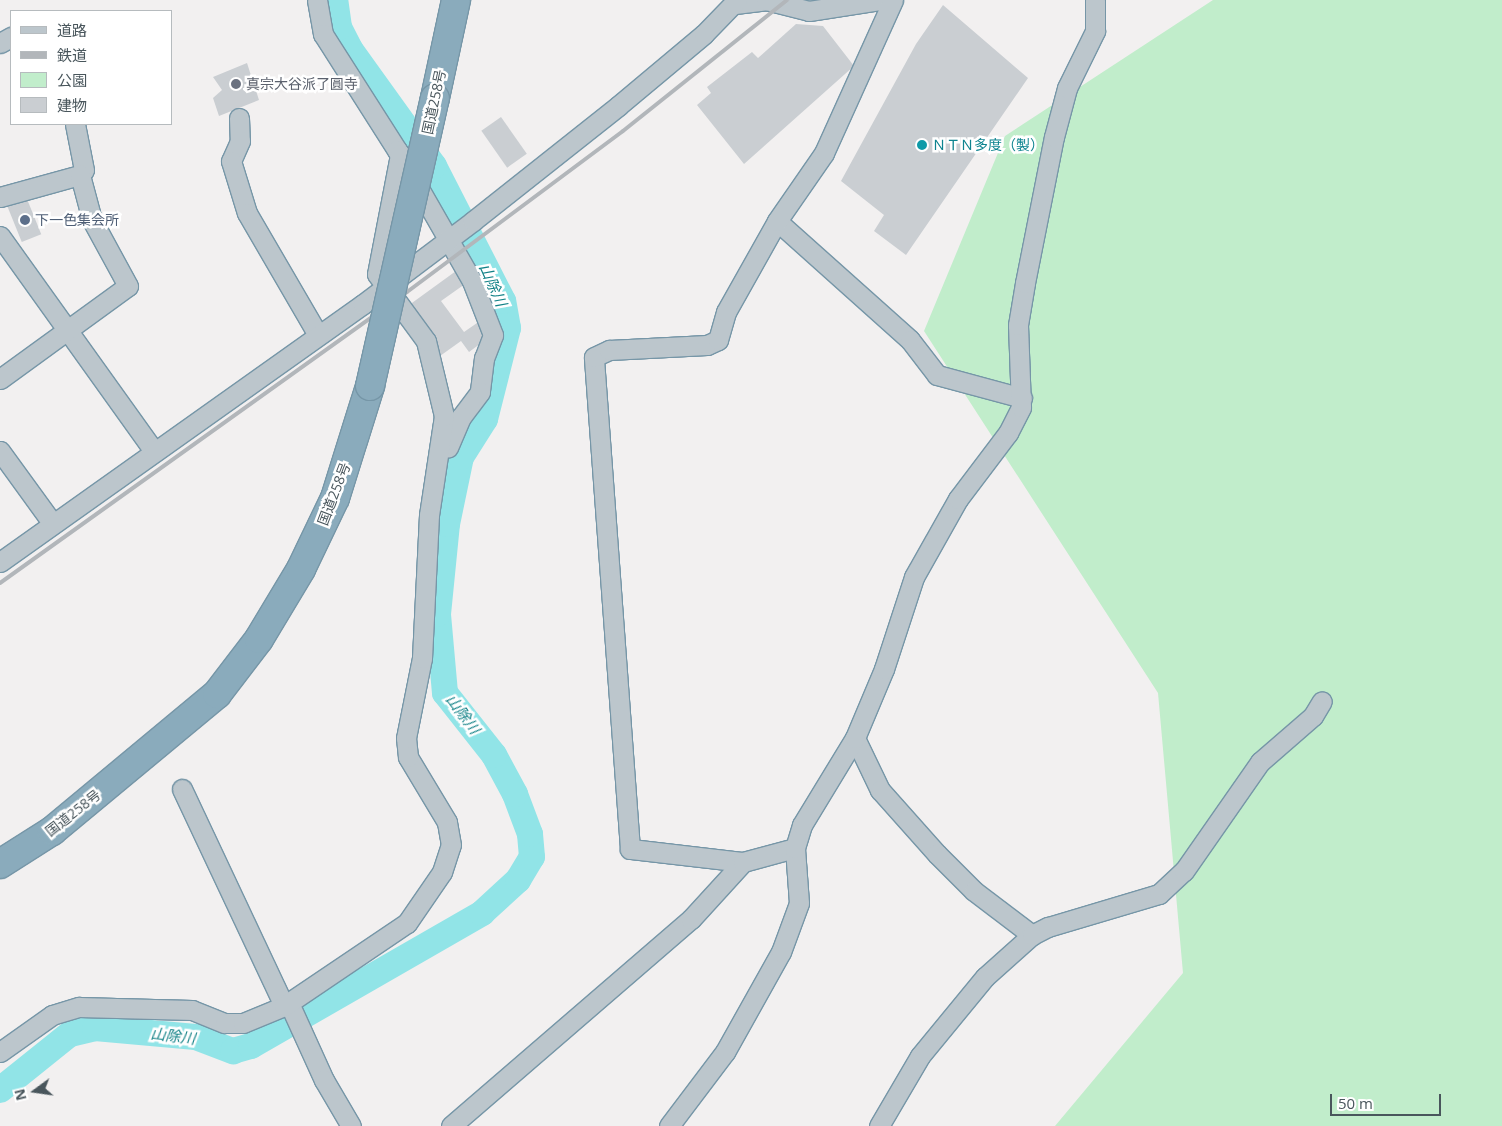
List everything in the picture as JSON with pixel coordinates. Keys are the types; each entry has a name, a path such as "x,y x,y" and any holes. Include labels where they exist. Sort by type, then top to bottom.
{"highway":[{"name":"国道258号","path":"0,864 52,831 158,746 223,686 259,639 305,560 335,498 370,386 456,0"}],"street":[{"path":"317,0 323,34 400,154 459,231 472,281 493,335 484,358 480,392 453,431 442,469 436,474"},
{"path":"0,562 318,335 459,231 618,106 736,2 766,0 809,10 880,0"},
{"path":"795,848 743,862 630,849 594,357 609,350 707,345 718,340 726,312 777,221 824,154 893,0"},
{"path":"669,1126 725,1052 790,932 799,903 795,848 802,825 855,738 884,669 914,577 958,499 1008,433 1022,398 1018,325 1025,283 1054,137 1067,88 1095,31 1096,0"},
{"path":"239,118 240,141 231,161 247,213 318,335"},
{"path":"0,197 80,175 84,170 76,125"},
{"path":"0,1052 52,1014 79,1007 192,1010 225,1023 243,1023 287,1005 407,923 442,872 451,845 447,822 408,757 406,738 422,658 429,515 444,423 438,384 426,341 377,274 400,154"},
{"path":"0,379 128,286 92,220 80,175"},
{"path":"777,221 910,340 937,374 1022,398"},
{"path":"0,236 154,451"},
{"path":"0,451 53,524"},
{"path":"879,1126 920,1056 985,977 1032,935 1066,919 1098,914 1159,894 1184,870 1260,762 1313,716 1322,701"},
{"path":"855,738 880,790 937,854 974,891 1032,935"},
{"path":"182,789 287,1005 305,1032 324,1080 351,1126"},
{"path":"451,1126 691,919 743,862"}],"green space":[{"path":"1213,0 1502,0 1502,1126 1055,1126 1183,973 1158,693 924,331 1005,136"}],"building":[{"name":"ＮＴＮ多度（製）","path":"943,5 1028,78 906,255 874,231 884,215 841,181 916,44"},
{"path":"796,24 823,26 854,66 744,164 697,105 711,93 707,87 752,52 758,58"},
{"name":"真宗大谷派了圓寺","path":"247,63 259,100 219,116 213,98 222,90 213,77"},
{"path":"501,117 527,154 507,168 481,131"},
{"name":"下一色集会所","path":"27,199 41,234 22,242 8,207"},
{"path":"456,271 465,284 441,301 464,332 477,323 488,338 469,352 461,341 440,356 405,308"}],"waterway":[{"name":"山除川","path":"0,1090 70,1034 95,1028 196,1037 233,1051 251,1046 482,913 518,880 532,857 530,834 515,794 494,755 445,693 438,614 447,524 461,457 485,419 508,328 503,301 434,166 350,49 339,27 335,0"}],"railway":[{"path":"0,583 407,292 623,131 787,0"}],"place":[{"name":"真宗大谷派了圓寺","path":"236,84"},
{"name":"ＮＴＮ多度（製）","path":"922,145"},
{"name":"下一色集会所","path":"25,220"}]}
